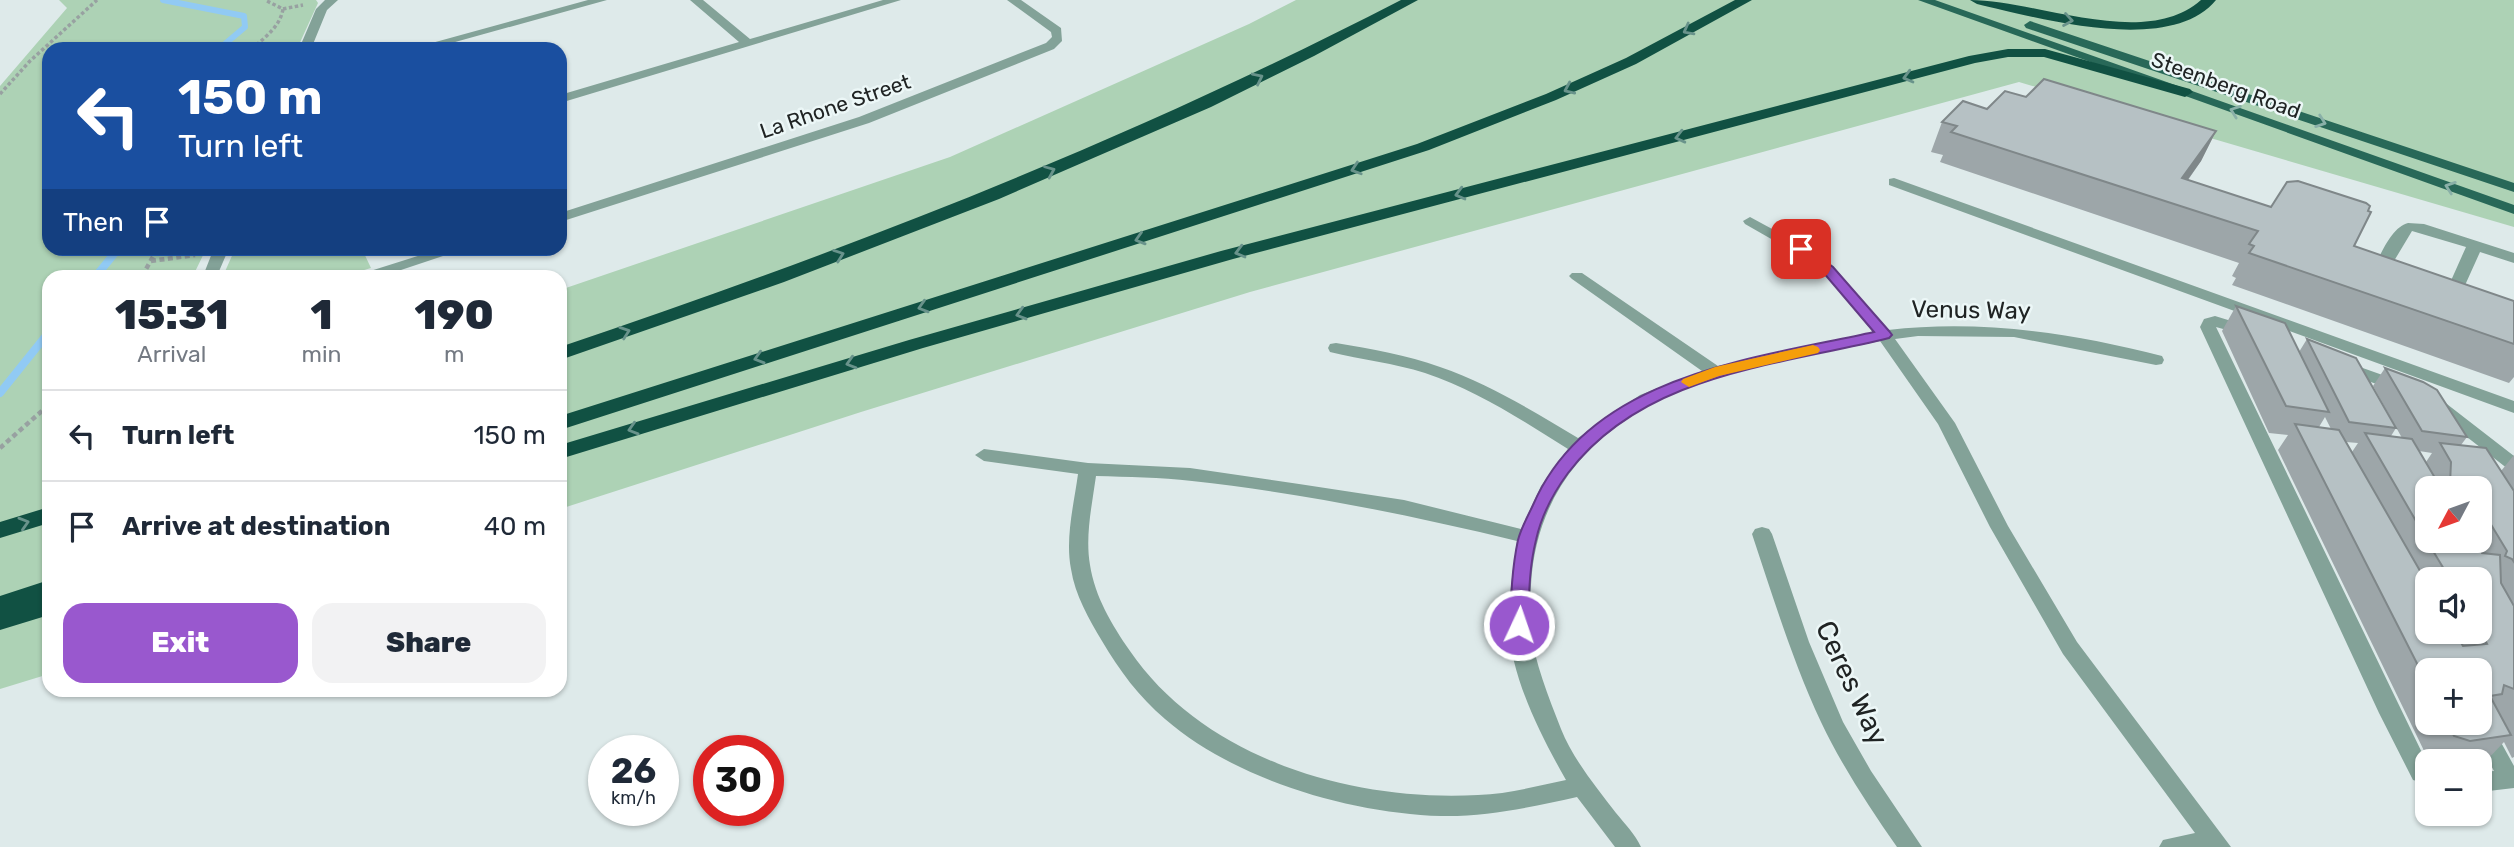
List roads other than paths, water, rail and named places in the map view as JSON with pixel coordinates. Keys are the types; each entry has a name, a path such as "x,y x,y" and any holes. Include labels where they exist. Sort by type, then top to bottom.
{"highway":[{"path":"567,352 861,247 1030,179 1189,110 1411,0"},
{"path":"567,421 1423,148 1551,97 1608,71 1745,0"},
{"path":"1977,0 2071,20 2128,25 2179,19 2202,9 2209,0"},
{"path":"567,450 916,344 1227,256 1974,59 2022,52 2045,53 2185,92"},
{"path":"0,530 42,517"},
{"path":"0,605 42,591"},
{"path":"0,621 42,608"}],"main road":[{"name":"Steenberg Road","path":"1924,0 2514,210"},
{"name":"Steenberg Road","path":"1954,0 2514,188"}],"street":[{"path":"309,42 322,9 332,0"},
{"path":"442,42 601,0"},
{"path":"696,0 748,44"},
{"path":"567,97 895,0"},
{"name":"La Rhone Street","path":"567,216 864,120 1050,46 1058,38 1057,31 1013,0"},
{"path":"1894,182 2514,407"},
{"path":"1750,221 1813,257 1828,270 1884,335 1946,423 1999,527 2070,648 2217,844"},
{"path":"2386,288 2379,282 2379,271 2408,227 2419,227 2514,258"},
{"path":"2446,310 2475,245"},
{"path":"388,270 434,256"},
{"path":"1577,276 1715,372"},
{"path":"2266,337 2221,322 2210,322 2208,327 2415,761"},
{"name":"Venus Way","path":"1629,847 1582,786 1552,735 1527,666 1519,625 1527,537 1550,486 1579,447 1610,422 1646,399 1715,372 1884,335 1918,331 2014,332 2156,360"},
{"path":"1336,348 1399,360 1445,374 1479,389 1579,447"},
{"path":"2327,360 2417,394 2445,410 2514,465"},
{"path":"2352,370 2364,392"},
{"path":"2261,440 2288,444"},
{"path":"984,455 1088,469 1190,474 1299,490 1404,507 1527,537"},
{"path":"1088,469 1079,560 1093,609 1122,659 1163,705 1197,732 1254,763 1373,800 1478,806 1582,786"},
{"path":"2487,469 2514,472"},
{"name":"Ceres Way","path":"1762,534 1791,623 1825,707 1865,782 1910,847"},
{"path":"2486,735 2512,778 2492,780"},
{"path":"2171,847 2217,844"}],"waterway":[{"path":"163,0 244,16 245,27 227,42"},
{"path":"101,270 112,256"},
{"path":"0,393 42,341"}]}
